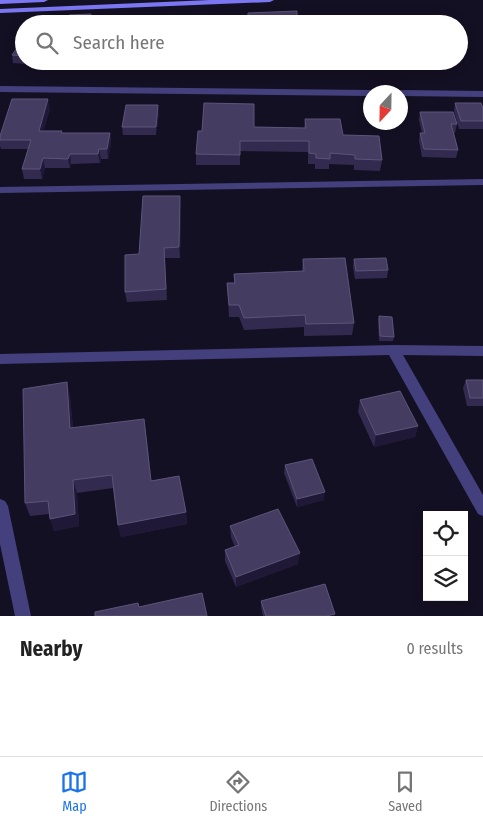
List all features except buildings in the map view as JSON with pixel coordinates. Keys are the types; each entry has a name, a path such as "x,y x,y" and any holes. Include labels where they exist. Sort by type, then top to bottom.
{"main road":[{"path":"0,2 44,0"},
{"path":"0,11 270,0"}],"street":[{"path":"0,89 363,93"},
{"path":"408,93 483,94"},
{"path":"0,190 483,182"},
{"path":"0,359 393,350 483,351"},
{"path":"393,350 483,509"},
{"path":"0,506 5,549 23,616"}]}
